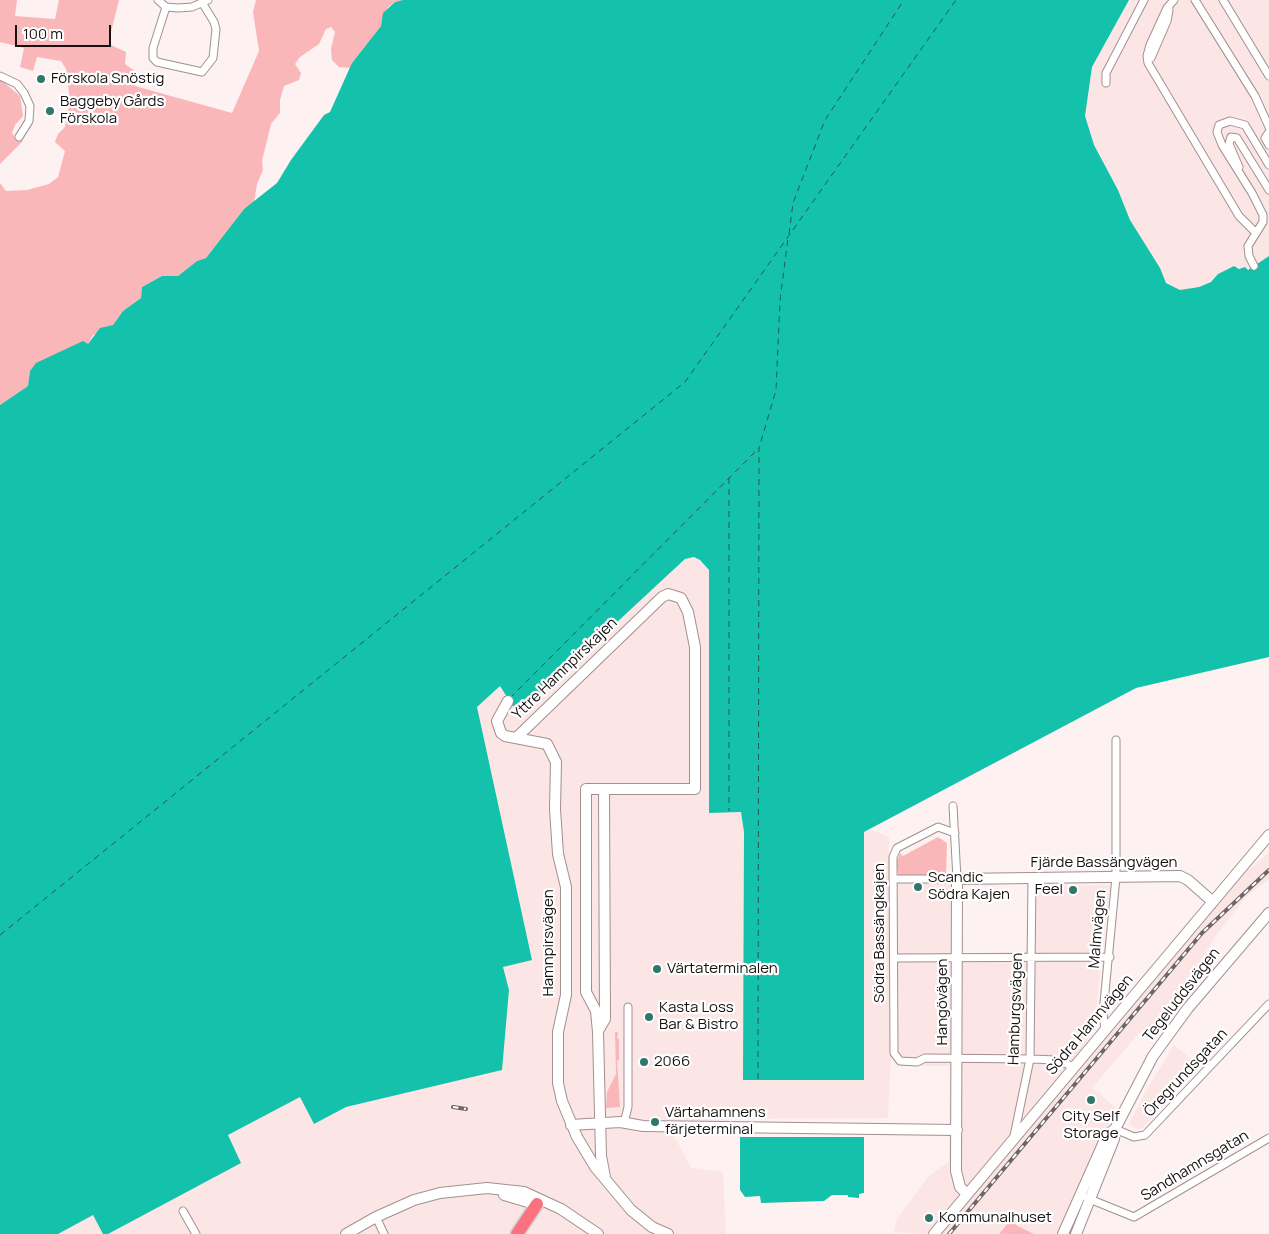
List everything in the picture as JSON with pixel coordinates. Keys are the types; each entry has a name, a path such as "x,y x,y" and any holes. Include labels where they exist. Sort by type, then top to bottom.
{"highway":[{"path":"517,1234 539,1202"}],"main road":[{"name":"Yttre Hamnpirskajen","path":"508,700 499,714 498,726 505,736 516,738 662,597 668,594 677,595 681,598 688,612 695,647 695,789"},
{"name":"Hamnpirsvägen","path":"516,738 544,743 550,747 556,762 558,854 566,887 566,995 558,1032 558,1083 562,1101 576,1137 585,1153 631,1210 652,1227 667,1234"},
{"name":"Hamnpirsvägen","path":"605,1177 600,1156 601,1125 596,1011 586,992 586,789 695,789"},
{"name":"Hamnpirsvägen","path":"598,1032 605,1019 604,789"},
{"name":"Södra Hamnvägen","path":"934,1234 1269,835"},
{"name":"Fjärde Bassängvägen","path":"957,879 1180,876 1188,880 1213,902"},
{"name":"Hangövägen","path":"957,879 958,1180 960,1187 967,1194"},
{"name":"Tegeluddsvägen","path":"1076,1234 1114,1139 1115,1129 1140,1080 1172,1028 1269,913"},
{"path":"571,1125 601,1125 620,1122 643,1126 958,1130"},
{"path":"576,1137 601,1125"},
{"name":"Tegeluddsvägen","path":"1063,1234 1079,1194 1107,1135 1115,1129"},
{"path":"346,1234 376,1217 425,1197 466,1190 511,1196 561,1209 598,1234"},
{"path":"539,1202 590,1234"}],"street":[{"path":"158,0 166,7 192,7 206,2 216,29 213,58 202,72 157,62 153,58 153,48 166,7"},
{"path":"1106,83 1106,72 1144,0"},
{"path":"1173,0 1164,13 1148,52 1148,63 1239,216 1256,233"},
{"path":"1195,0 1255,96 1269,127"},
{"path":"1222,0 1269,76"},
{"path":"0,76 17,84 30,106 29,121 19,136"},
{"path":"1254,266 1249,256 1248,246 1263,222 1263,216 1261,208 1242,176 1227,156 1219,139 1219,125 1224,122 1234,121 1245,125 1269,165"},
{"path":"1267,135 1269,145"},
{"path":"1242,176 1229,144 1230,137 1237,138 1269,190"},
{"name":"Malmvägen","path":"1105,1031 1103,1013 1110,957 1116,877 1116,740"},
{"name":"Hangövägen","path":"953,806 957,879"},
{"name":"Södra Bassängkajen","path":"955,833 938,827 897,848 893,856 894,1053 900,1061 909,1062 918,1062 925,1058 958,1058"},
{"name":"Hamburgsvägen","path":"1014,1139 1030,1059 1032,878"},
{"path":"894,879 957,879"},
{"path":"894,958 1110,957"},
{"name":"Öregrundsgatan","path":"1115,1129 1134,1137 1145,1136 1269,1004"},
{"path":"620,1122 625,1119 628,1107 628,1006"},
{"path":"958,1058 1055,1060 1074,1067"},
{"name":"Sandhamnsgatan","path":"1090,1199 1134,1217 1269,1138"},
{"path":"1079,1194 1090,1199"},
{"path":"183,1211 196,1234"},
{"path":"376,1217 384,1234"}],"shaded area":[{"path":"0,0 17,0 15,16 55,19 59,0 119,0 109,40 111,45 126,52 125,64 136,72 135,86 232,113 259,51 253,12 256,0 403,0 395,2 388,7 381,26 352,63 352,68 339,67 332,60 331,49 335,32 331,27 326,29 319,44 300,57 295,64 301,73 299,80 284,86 280,100 280,113 271,124 262,161 263,170 257,184 254,202 244,209 206,258 197,261 178,276 162,276 142,287 141,298 123,311 113,325 93,335 88,344 30,371 28,386 0,405 0,183 6,191 27,190 49,184 58,177 65,151 55,142 58,134 65,127 70,100 66,69 61,61 37,57 33,71 20,67 24,48 0,42"},
{"path":"403,0 1129,0 1092,67 1085,116 1094,145 1118,190 1130,220 1160,268 1166,283 1180,290 1199,287 1211,282 1218,274 1234,266 1239,269 1245,267 1248,270 1269,256 1269,657 1136,688 864,832 864,1080 743,1080 744,832 741,812 709,813 709,570 700,560 694,557 685,559 518,714 500,686 477,707 532,960 503,967 509,990 502,1070 346,1107 314,1124 300,1097 228,1135 241,1163 108,1234 103,1234 93,1215 58,1234 0,1234 0,405 28,386 30,371 36,363 83,341 88,344 100,328 113,325 123,311 141,298 142,287 162,276 178,276 197,261 206,258 244,209 277,183 291,160 324,115 330,112 352,63 381,26 383,13 395,2"},
{"path":"1129,0 1269,0 1269,256 1247,270 1234,266 1226,269 1211,282 1199,287 1180,290 1166,283 1160,268 1130,220 1118,190 1094,145 1085,116 1092,67"},
{"path":"0,79 20,96 23,116 15,125 12,133 23,141 0,164"},
{"path":"694,557 705,563 709,570 709,813 741,811 744,832 864,832 869,829 889,837 889,882 952,882 952,951 964,954 1027,951 1028,886 1110,885 1096,1009 1087,1043 930,1234 894,1232 897,1219 927,1178 949,1161 950,1066 901,1066 891,1053 888,1118 729,1119 728,1135 674,1136 691,1168 723,1172 726,1234 108,1234 241,1163 228,1135 300,1097 314,1124 345,1107 502,1069 509,990 503,967 532,959 477,707 500,686 518,714 685,559"},
{"path":"938,837 947,843 946,877 899,876 896,865 900,853 903,856"},
{"path":"1269,853 1269,879 1246,897 1217,934 1193,973 1143,1036 1139,1033 1092,1088 1116,1108 1059,1234 1034,1234 1010,1220 999,1234 941,1234 1246,872"},
{"path":"615,1032 618,1032 617,1038 619,1039 619,1060 617,1061 620,1107 606,1108 607,1092 616,1074"},
{"path":"1174,1045 1200,1066 1142,1128 1137,1129 1131,1126 1130,1122"},
{"path":"740,1137 864,1137 864,1193 859,1194 859,1198 848,1197 848,1195 832,1195 824,1201 761,1203 760,1196 745,1197 740,1190"},
{"path":"93,1215 103,1234 58,1234"},
{"path":"1010,1220 1018,1226 1034,1234 999,1234"}],"ferry route":[{"path":"789,234 793,203 825,120 904,0"},
{"path":"0,935 685,382 956,0"},
{"path":"758,1079 759,448 776,390 780,300 788,238"},
{"path":"510,698 759,448"},
{"path":"729,478 729,811"}],"railway":[{"path":"949,1234 1202,933 1269,870"},
{"path":"453,1107 466,1109"}],"place":[{"name":"Förskola Snöstig","path":"41,79"},
{"name":"Baggeby Gårds Förskola","path":"50,111"},
{"name":"Scandic Södra Kajen","path":"918,887"},
{"name":"Feel","path":"1073,890"},
{"name":"Värtaterminalen","path":"657,969"},
{"name":"Kasta Loss Bar & Bistro","path":"649,1017"},
{"name":"2066","path":"644,1062"},
{"name":"City Self Storage","path":"1091,1100"},
{"name":"Värtahamnens färjeterminal","path":"655,1122"},
{"name":"Kommunalhuset","path":"929,1218"}]}
